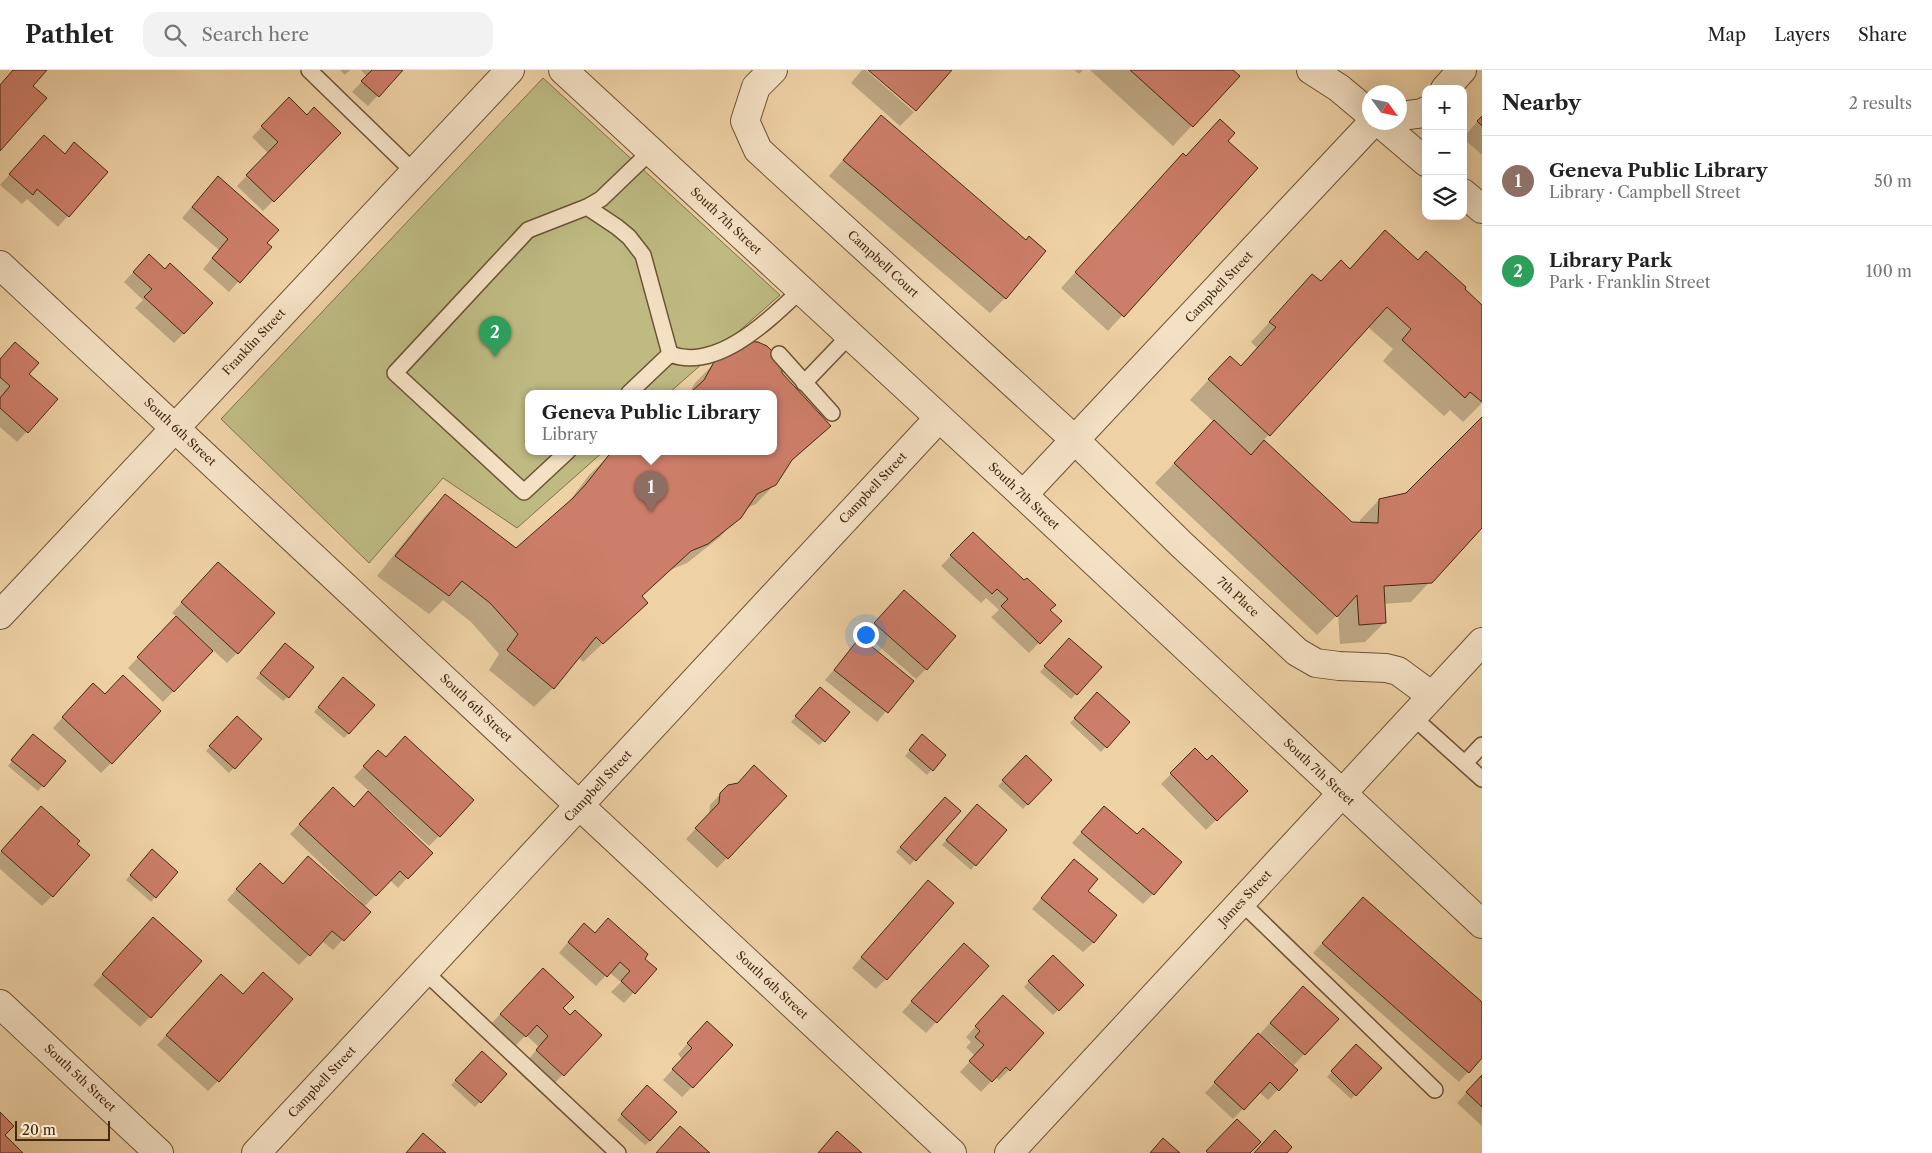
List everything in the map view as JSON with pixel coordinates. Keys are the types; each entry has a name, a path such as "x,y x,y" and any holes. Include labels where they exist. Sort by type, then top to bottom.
{"street":[{"name":"Franklin Street","path":"0,615 510,70"},
{"name":"South 7th Street","path":"563,70 1023,495 1482,924"},
{"name":"Campbell Court","path":"773,70 756,87 745,121 758,150 1074,440"},
{"path":"1312,70 1338,79 1362,105"},
{"path":"1449,85 1462,70"},
{"path":"1407,115 1422,113"},
{"name":"Campbell Street","path":"1023,495 1365,130"},
{"path":"1388,130 1422,159"},
{"path":"1467,196 1482,209"},
{"name":"South 6th Street","path":"0,265 952,1153"},
{"name":"Campbell Street","path":"256,1153 939,418"},
{"name":"7th Place","path":"1074,440 1181,544 1297,652 1316,663 1386,668 1398,671 1432,696"},
{"name":"James Street","path":"1009,1153 1482,642"},
{"name":"South 5th Street","path":"0,1004 160,1153"}],"lane":[{"path":"309,70 414,172"},
{"path":"564,455 524,492 395,373 528,230 588,207 601,199 651,151"},
{"path":"588,207 629,237 643,255 670,354"},
{"path":"670,354 681,358 693,359 707,357 722,350 766,323 801,290"},
{"path":"804,383 850,336"},
{"path":"632,390 670,354"},
{"path":"779,354 832,413"},
{"path":"1413,718 1482,779"},
{"path":"1464,763 1482,746"},
{"path":"1241,902 1435,1090"},
{"path":"425,972 618,1153"}],"shaded area":[{"path":"543,78 780,295 672,390 525,390 525,455 599,455 517,528 443,478 369,563 221,419"}],"building":[{"path":"13,70 47,70 33,86 47,98 0,151 0,85"},
{"path":"372,70 403,70 379,97 361,81"},
{"path":"868,70 952,70 916,111"},
{"path":"1130,70 1233,70 1240,76 1193,127"},
{"path":"289,97 307,115 314,107 341,133 274,202 246,175 278,142 261,126"},
{"path":"881,115 1026,240 1029,236 1046,251 1006,299 843,160"},
{"path":"1482,116 1482,126 1477,121"},
{"path":"1220,119 1235,133 1228,141 1258,168 1124,317 1075,272 1183,153 1186,156"},
{"path":"44,135 65,154 74,142 108,172 69,217 37,189 33,195 9,174"},
{"path":"218,176 279,230 267,243 272,247 240,283 212,258 228,239 192,207"},
{"path":"1385,230 1418,260 1426,251 1466,287 1465,289 1482,305 1482,402 1470,392 1465,398 1402,340 1411,329 1387,307 1270,436 1208,379 1230,356 1241,366 1276,327 1269,322 1312,274 1321,281 1341,260 1350,269"},
{"path":"149,254 165,269 170,263 213,303 184,334 144,297 152,289 133,272"},
{"path":"740,341 758,342 767,346 777,356 782,366 782,373 831,426 792,460 776,485 757,494 741,518 708,544 691,551 642,596 648,603 603,644 596,637 554,689 507,650 518,634 490,603 462,581 449,596 395,556 445,494 516,548 573,498 609,455 777,455 777,390 693,390 704,380 714,362 722,353"},
{"path":"15,342 39,363 29,374 58,399 28,433 0,408 0,398 10,386 0,377 0,359"},
{"path":"1482,417 1482,528 1432,583 1384,586 1386,623 1359,625 1357,595 1337,617 1174,463 1214,420 1251,455 1264,440 1352,522 1378,523 1379,499 1406,493"},
{"path":"973,532 1024,580 1027,578 1056,605 1050,610 1062,621 1040,644 1001,606 1008,599 997,589 992,594 950,555"},
{"path":"218,562 275,613 238,654 181,602"},
{"path":"904,590 956,636 927,670 874,623"},
{"path":"176,616 213,651 174,692 137,657"},
{"path":"860,637 914,681 888,713 834,670"},
{"path":"1069,638 1102,667 1077,695 1044,666"},
{"path":"285,643 314,667 289,698 260,673"},
{"path":"123,675 161,711 112,764 62,717 93,683 105,694"},
{"path":"343,677 375,705 349,734 318,707"},
{"path":"820,687 850,712 825,742 795,716"},
{"path":"1097,692 1130,722 1107,748 1074,718"},
{"path":"237,716 262,739 235,769 209,746"},
{"path":"33,734 66,761 44,787 11,760"},
{"path":"922,734 946,755 933,771 909,750"},
{"path":"405,736 474,800 440,837 363,766 378,750 386,757"},
{"path":"1195,748 1207,760 1212,755 1248,791 1217,821 1170,773"},
{"path":"1026,755 1052,780 1028,805 1002,780"},
{"path":"754,765 787,796 728,859 695,828 719,803 720,793 728,785 738,783"},
{"path":"333,787 354,807 368,791 433,853 408,879 400,871 376,896 299,824"},
{"path":"945,797 961,811 916,861 900,847"},
{"path":"977,804 1007,830 976,866 946,840"},
{"path":"41,806 80,841 77,844 90,855 53,897 1,851"},
{"path":"1104,806 1137,834 1143,828 1182,862 1154,895 1081,832"},
{"path":"152,849 178,872 156,898 130,875"},
{"path":"308,856 371,912 344,941 332,931 310,956 236,889 260,863 283,884"},
{"path":"1074,859 1098,879 1088,891 1117,915 1094,943 1041,898"},
{"path":"928,880 954,903 887,980 861,957"},
{"path":"1363,897 1482,1002 1482,1058 1469,1073 1322,943"},
{"path":"153,917 202,961 151,1018 102,974"},
{"path":"608,918 648,954 645,959 657,969 635,994 621,981 630,971 620,962 607,977 568,942 584,923 595,933"},
{"path":"964,943 989,966 937,1023 911,1001"},
{"path":"1053,955 1084,985 1059,1011 1028,981"},
{"path":"543,968 574,997 563,1008 570,1015 575,1010 602,1035 564,1076 536,1050 548,1036 537,1025 526,1037 500,1014"},
{"path":"263,972 293,999 219,1082 166,1035 221,974 243,994"},
{"path":"1303,986 1339,1019 1305,1055 1270,1023"},
{"path":"1003,995 1044,1033 1010,1071 1006,1067 992,1082 969,1061 984,1045 975,1037 980,1031 975,1026"},
{"path":"707,1021 733,1045 693,1088 672,1069 692,1048 687,1043"},
{"path":"1258,1033 1298,1070 1279,1091 1270,1082 1244,1110 1214,1082"},
{"path":"1356,1044 1382,1068 1356,1096 1331,1071"},
{"path":"482,1051 507,1074 481,1103 455,1080"},
{"path":"1482,1075 1482,1107 1466,1092"},
{"path":"647,1085 677,1112 650,1141 621,1114"},
{"path":"0,1112 14,1126 5,1135 23,1153 0,1153"},
{"path":"1237,1119 1261,1142 1250,1153 1208,1153 1206,1151"},
{"path":"680,1126 710,1153 656,1153"},
{"path":"1275,1130 1292,1147 1287,1153 1254,1153"},
{"path":"837,1131 862,1153 818,1153"},
{"path":"423,1133 446,1153 406,1153"},
{"path":"1163,1138 1180,1153 1150,1153"}],"place":[{"name":"Library Park","path":"495,357"},
{"name":"Geneva Public Library","path":"651,512"}]}
